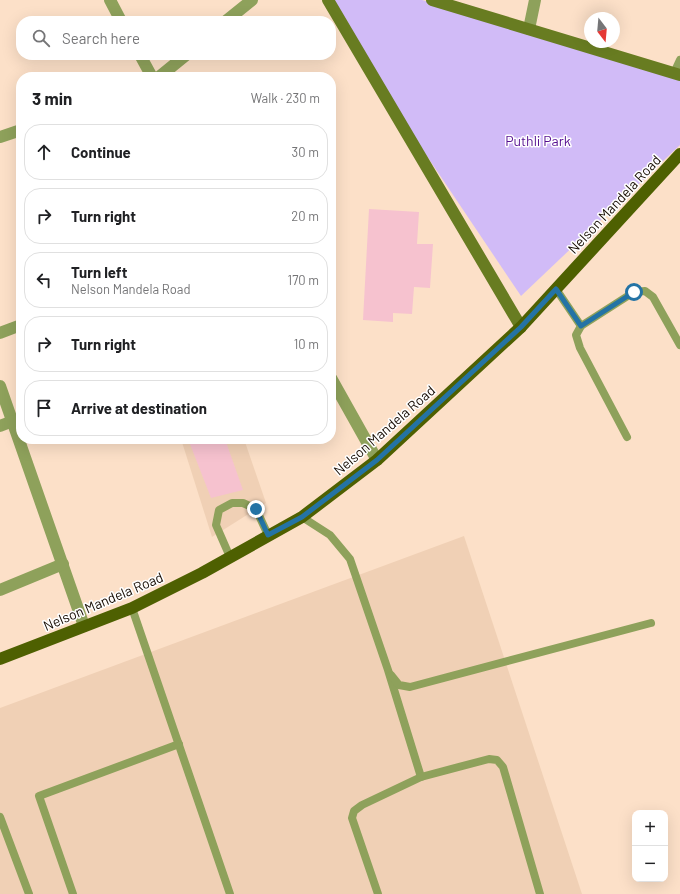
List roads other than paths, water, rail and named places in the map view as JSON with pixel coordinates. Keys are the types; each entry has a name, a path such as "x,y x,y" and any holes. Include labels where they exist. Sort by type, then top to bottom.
{"main road":[{"name":"Nelson Mandela Road","path":"0,659 132,608 202,573 302,517 377,460 521,327 680,154"}],"street":[{"path":"110,0 118,16"},
{"path":"232,16 252,0"},
{"path":"328,0 521,327"},
{"path":"432,0 677,74"},
{"path":"529,29 536,0"},
{"path":"143,60 149,72"},
{"path":"165,72 180,60"},
{"path":"0,137 16,132"},
{"path":"0,333 16,327"},
{"path":"0,386 16,430"},
{"path":"336,387 377,460"},
{"path":"0,426 13,421"},
{"path":"21,444 84,626"},
{"path":"0,590 63,564"}],"lane":[{"path":"677,74 680,60"},
{"path":"556,289 581,326"},
{"path":"627,437 580,348 576,335 581,326 634,292 645,291 653,297 680,345"},
{"path":"230,557 216,525 219,510 232,503 243,502 256,509 268,535"},
{"path":"302,517 330,535 350,559 388,670 421,777"},
{"path":"132,608 230,894"},
{"path":"388,670 399,686 410,688 651,623"},
{"path":"73,894 39,796 179,744"},
{"path":"378,894 352,818 354,811 362,805 421,777 489,759 497,760 503,767 540,894"},
{"path":"0,817 29,894"}],"park label":[{"name":"Puthli Park","path":"538,140"}]}
